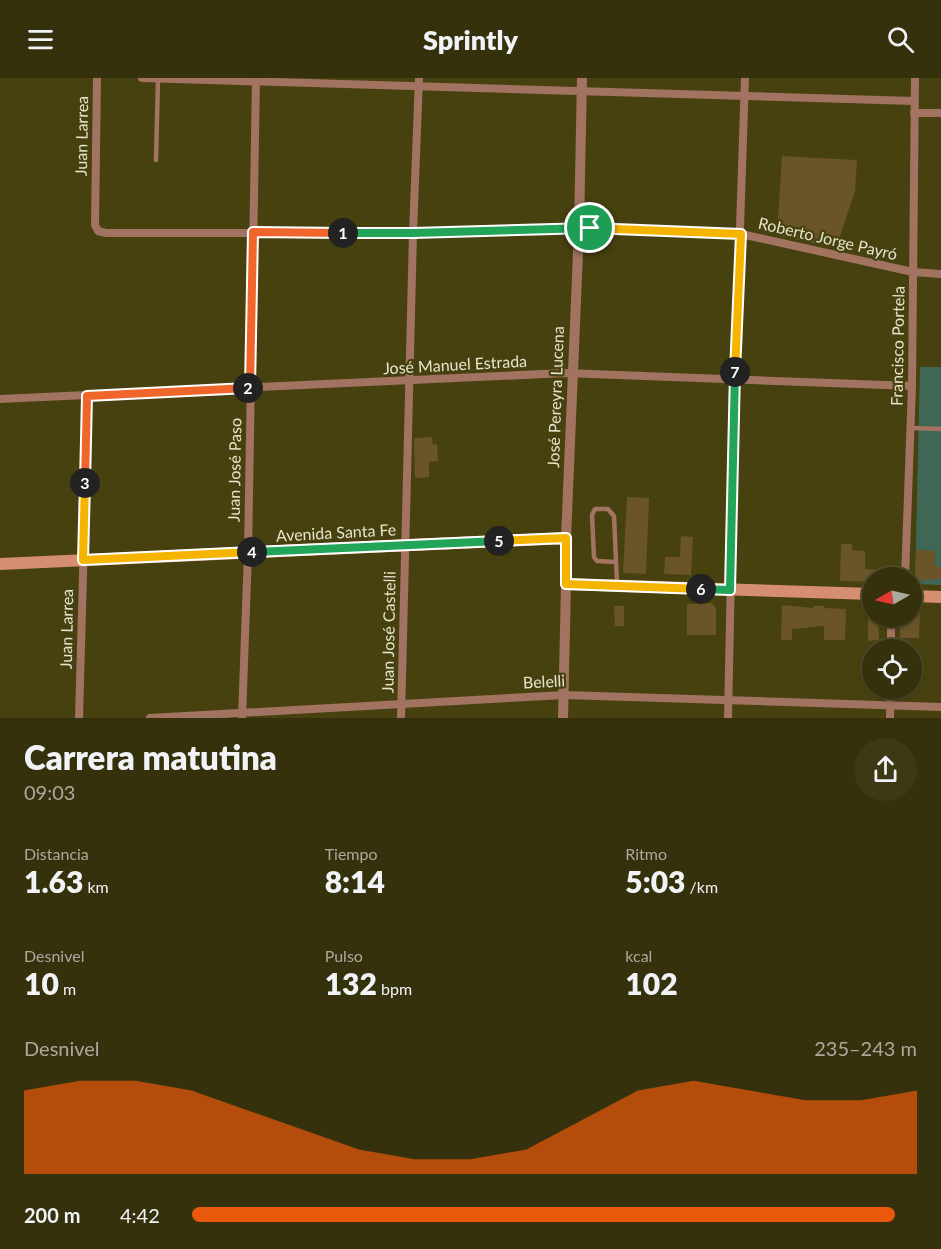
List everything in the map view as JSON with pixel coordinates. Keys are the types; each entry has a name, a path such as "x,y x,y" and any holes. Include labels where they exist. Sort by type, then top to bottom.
{"main road":[{"name":"Avenida Santa Fe","path":"0,564 566,538"},
{"name":"José Pereyra Lucena","path":"566,538 566,584"},
{"path":"566,584 862,594"},
{"path":"922,596 941,597"}],"street":[{"name":"Juan Larrea","path":"97,78 95,225 98,231"},
{"path":"142,78 419,82 914,101"},
{"name":"José Pereyra Lucena","path":"566,538 579,229 582,78"},
{"path":"728,718 735,379 745,78"},
{"name":"Francisco Portela","path":"905,567 912,386 915,78"},
{"name":"Juan José Paso","path":"242,716 248,553 256,80"},
{"name":"Juan José Castelli","path":"401,718 419,82"},
{"path":"914,113 941,113"},
{"name":"Roberto Jorge Payró","path":"98,231 106,233 413,233 579,229 741,234 913,272 941,274"},
{"name":"José Manuel Estrada","path":"0,399 573,374 912,386"},
{"name":"Juan Larrea","path":"79,718 87,396"},
{"name":"José Pereyra Lucena","path":"563,718 566,584"},
{"name":"Belelli","path":"150,718 242,716 564,695 941,707"},
{"path":"890,699 890,718"}],"lane":[{"path":"156,160 158,79"},
{"path":"911,428 941,429"},
{"path":"615,562 597,561 594,557 592,515 595,509 608,509 614,516 618,586"}],"green space":[{"path":"920,367 941,367 941,585 922,584 922,567 915,567"}],"building":[{"path":"782,156 857,160 855,191 836,248 777,235"},
{"path":"432,437 433,445 437,444 438,461 429,462 429,477 415,478 414,438"},
{"path":"627,497 649,498 646,574 623,573"},
{"path":"681,536 693,537 691,575 664,574 665,557 680,557"},
{"path":"841,544 852,544 852,550 865,551 862,582 840,581"},
{"path":"916,550 935,551 935,566 941,567 941,579 922,580 922,567 915,567"},
{"path":"712,603 716,609 716,635 687,635 687,604"},
{"path":"782,605 846,609 845,640 824,640 824,626 792,629 792,640 781,640"},
{"path":"614,606 624,606 624,626 615,626"},
{"path":"868,627 878,627 879,639 868,639"},
{"path":"900,627 919,627 919,638 900,638"}],"route":[{"path":"590,228 741,234 730,590 566,584 566,538 83,560 87,396 250,388 253,232 413,233 590,228"}]}
